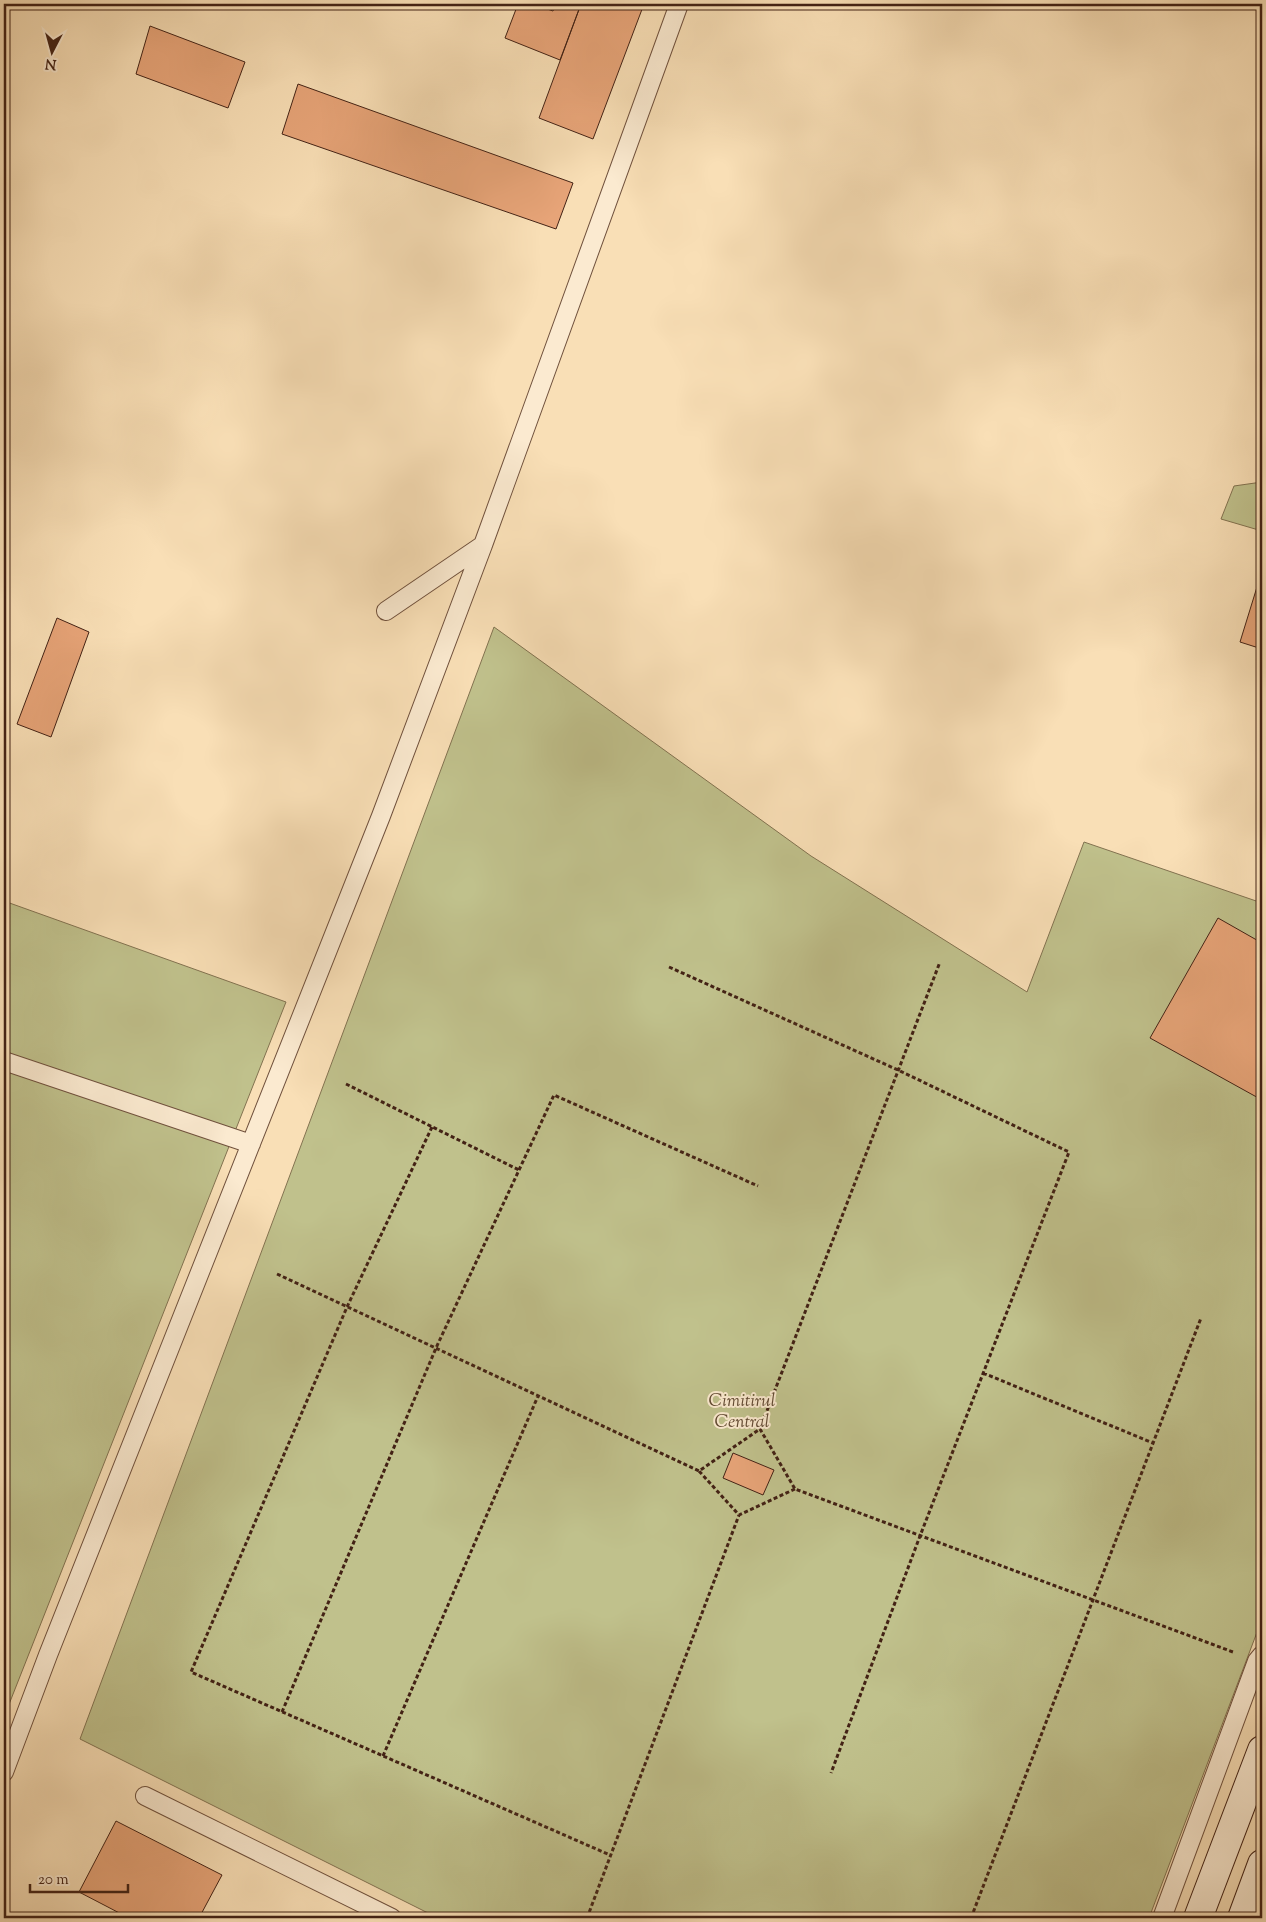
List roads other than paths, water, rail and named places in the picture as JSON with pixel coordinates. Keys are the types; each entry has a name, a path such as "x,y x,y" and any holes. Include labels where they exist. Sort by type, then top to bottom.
{"main road":[{"path":"1199,1914 1262,1750"},
{"path":"1242,1918 1262,1864"}],"lane":[{"path":"4,1772 381,816 483,546 679,4"},
{"path":"386,611 483,546"},
{"path":"4,1061 251,1144"},
{"path":"1162,1918 1260,1658"},
{"path":"145,1796 392,1918"}],"park label":[{"name":"Cimitirul Central","path":"742,1412"}]}
